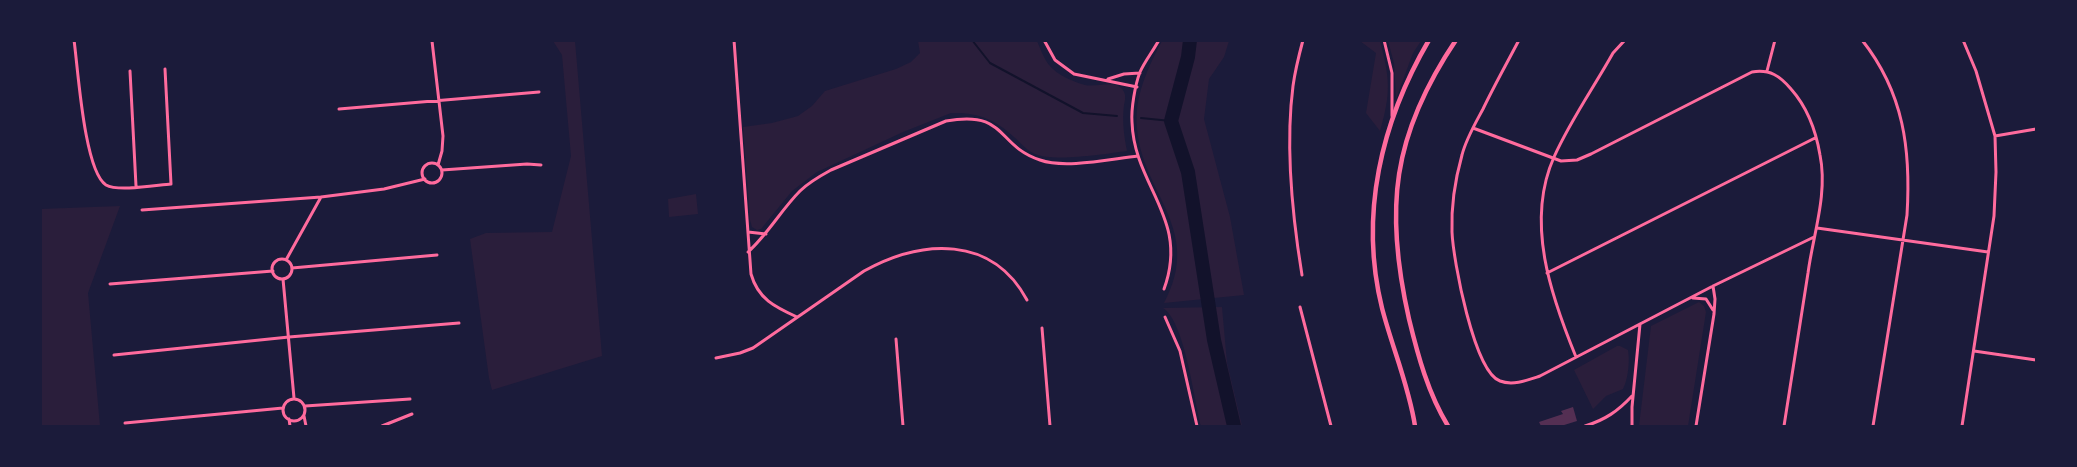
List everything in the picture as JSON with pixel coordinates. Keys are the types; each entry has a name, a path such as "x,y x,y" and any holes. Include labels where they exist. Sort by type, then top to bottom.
{"main road":[{"path":"1415,426 1376,276 1372,218 1379,166 1392,116 1406,81 1429,40"},
{"path":"1448,426 1431,392 1412,329 1400,278 1395,202 1401,163 1415,114 1426,88 1456,40"}],"street":[{"path":"74,40 87,146 99,177 105,184 115,188 171,184 165,69"},
{"path":"734,40 751,274 760,295 775,307 797,317"},
{"path":"1044,40 1055,60 1065,69 1084,77 1106,79 1137,87"},
{"path":"1159,40 1140,73 1132,108 1132,123 1138,156 1158,198 1171,237 1172,259 1164,289"},
{"path":"1302,275 1290,170 1290,115 1293,84 1303,40"},
{"path":"1384,40 1392,73 1392,116"},
{"path":"1519,40 1462,153 1453,198 1454,261 1463,299 1486,367 1493,377 1511,383 1540,376 1713,286 1814,237"},
{"path":"1575,357 1562,324 1542,247 1541,223 1545,187 1554,158 1613,53 1625,40"},
{"path":"1767,71 1775,40"},
{"path":"1862,40 1888,81 1903,123 1908,152 1909,182 1873,426"},
{"path":"1962,426 1994,216 1995,136 1976,71 1963,40"},
{"path":"432,41 443,136 438,165"},
{"path":"130,71 136,186"},
{"path":"1473,128 1561,161 1577,160 1752,72 1767,71 1781,77 1801,101 1808,116 1821,156 1822,187 1784,426"},
{"path":"1106,79 1140,73"},
{"path":"339,110 539,92"},
{"path":"748,252 766,234 800,191 816,178 946,121 964,118 989,122 1020,150 1042,161 1068,163 1138,156"},
{"path":"1995,136 2037,129"},
{"path":"1547,273 1815,138"},
{"path":"142,210 321,197 384,189 425,179 431,182 437,181 442,170 438,165 429,163 424,167 425,179"},
{"path":"442,170 541,165"},
{"path":"286,260 321,197"},
{"path":"1817,228 1988,252"},
{"path":"748,232 766,234"},
{"path":"716,358 753,348 864,271 883,261 931,249 947,248 984,256 1009,273 1027,300"},
{"path":"292,268 437,255"},
{"path":"286,260 292,268"},
{"path":"286,260 275,262 273,270 275,276 283,279 290,276 292,268"},
{"path":"110,284 273,270"},
{"path":"283,279 294,398"},
{"path":"1696,426 1714,312 1713,286"},
{"path":"1689,299 1702,297 1706,299 1714,312"},
{"path":"1300,307 1331,426"},
{"path":"1166,317 1180,351 1197,426"},
{"path":"114,355 459,323"},
{"path":"1632,426 1640,324"},
{"path":"1042,327 1050,426"},
{"path":"896,339 903,426"},
{"path":"1974,351 2037,360"},
{"path":"1585,426 1615,413 1633,395"},
{"path":"290,426 283,408 288,400 294,398 305,406 410,399"},
{"path":"305,406 306,426"},
{"path":"125,423 283,408"},
{"path":"382,426 412,414"},
{"path":"289,419 298,420 304,415"}],"shaded area":[{"path":"553,41 575,41 602,356 492,390 470,239 486,233 552,232 571,156 562,55"},
{"path":"918,41 1037,41 1047,63 1061,75 1085,85 1112,84 1121,88 1125,95 1123,123 1127,151 1080,157 1044,156 1029,150 993,121 977,115 951,113 903,132 817,172 792,191 761,229 757,230 752,227 743,127 798,116 812,106 825,91 896,69 911,62 920,53"},
{"path":"1162,41 1229,41 1224,57 1209,79 1204,119 1230,217 1244,295 1164,303 1175,277 1177,254 1174,233 1141,151 1137,128 1138,105 1143,83"},
{"path":"1360,41 1380,41 1383,54 1388,86 1380,131 1366,113 1376,53"},
{"path":"1388,41 1421,41 1413,53 1396,99 1394,63"},
{"path":"696,194 698,214 669,217 668,199"},
{"path":"120,206 88,293 100,426 41,426 41,209"},
{"path":"1699,302 1704,306 1706,312 1688,426 1639,426 1651,326"},
{"path":"1222,307 1227,363 1242,426 1201,426 1183,345 1171,316 1163,308"},
{"path":"1617,346 1628,350 1629,360 1625,385 1623,389 1606,396 1593,409 1574,370"}],"building":[{"path":"1573,407 1577,421 1561,426 1541,426 1539,422 1563,414 1561,411"}],"waterway":[{"path":"972,40 990,63 1083,113 1117,116"},
{"path":"1190,40 1188,57 1171,121 1188,172 1214,340 1234,426"},
{"path":"1141,118 1171,121"}]}
